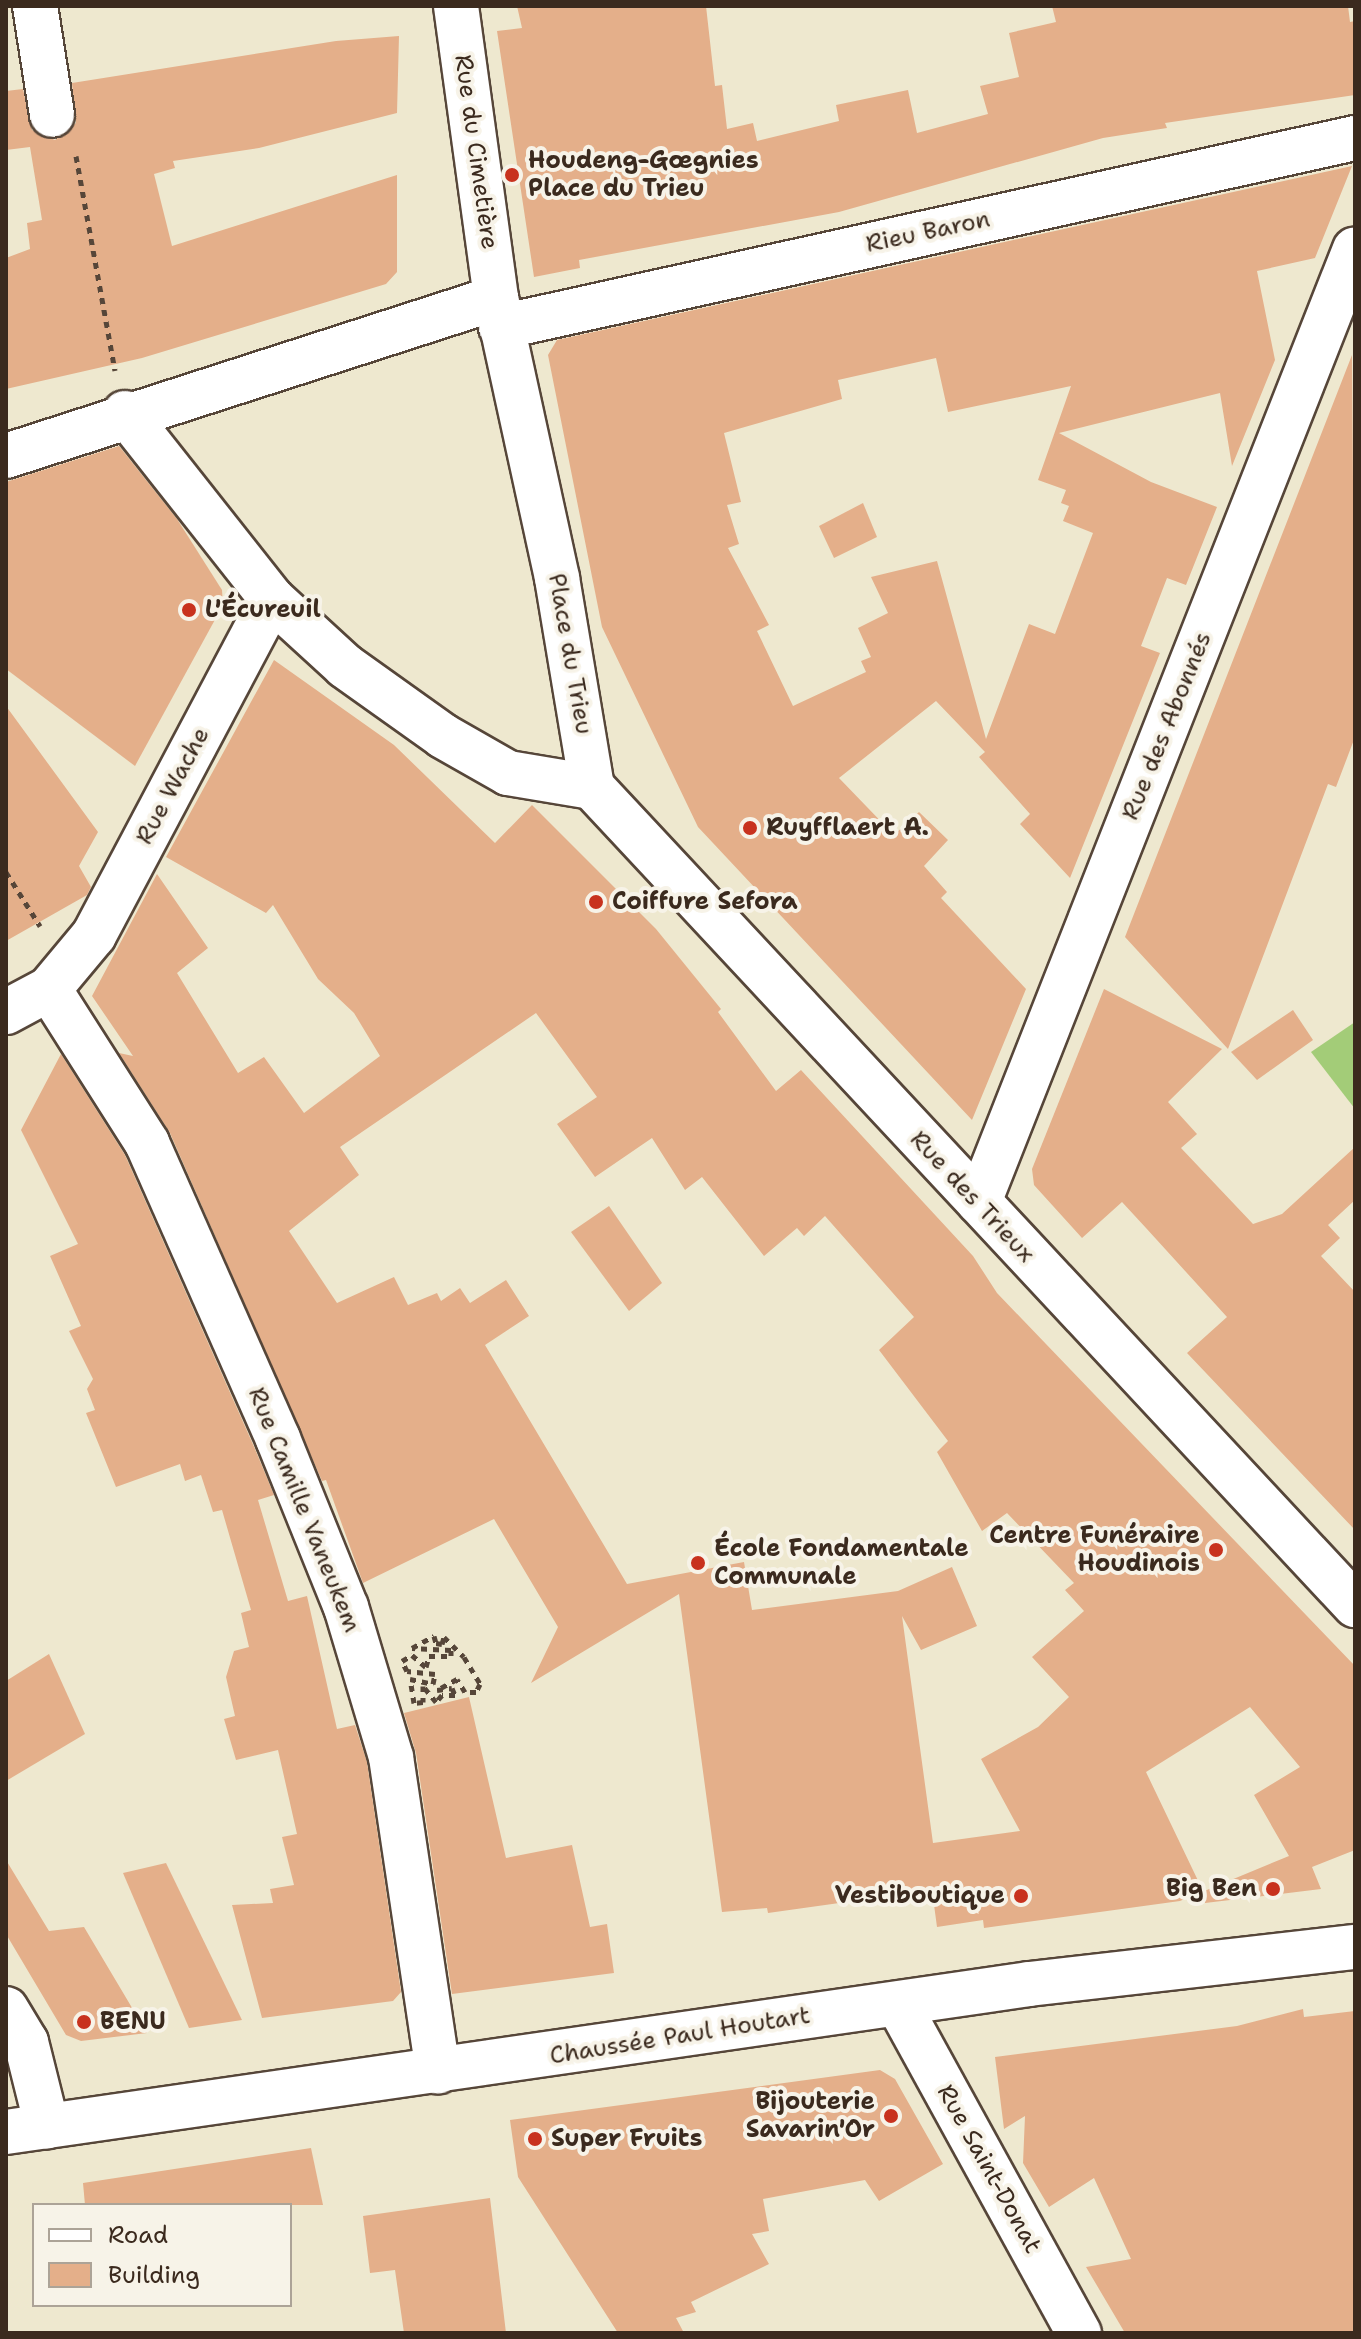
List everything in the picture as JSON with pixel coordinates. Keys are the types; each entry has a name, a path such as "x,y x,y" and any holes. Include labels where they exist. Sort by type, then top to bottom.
{"street":[{"path":"35,6 52,115"},
{"name":"Rue du Cimetière","path":"456,6 498,312"},
{"name":"Rieu Baron","path":"498,312 1355,138"},
{"name":"Rue des Abonnés","path":"979,1202 1355,249"},
{"path":"6,456 125,413 498,312"},
{"name":"Place du Trieu","path":"498,312 557,578 592,787"},
{"path":"125,413 272,599 345,666 443,736 508,773 592,787"},
{"name":"Rue Wache","path":"6,1012 57,978 94,935 272,599"},
{"name":"Rue des Trieux","path":"592,787 1355,1605"},
{"name":"Rue Camille Vaneukem","path":"57,978 147,1143 278,1439 346,1607 391,1757 438,2072"},
{"name":"Chaussée Paul Houtart","path":"26,2129 898,2004 1355,1947"},
{"name":"Rue Saint-Donat","path":"898,2004 1079,2333"},
{"path":"6,2009 26,2042 26,2129"}],"path":[{"path":"52,115 74,139 100,301 125,413"},
{"path":"6,872 57,978"},
{"path":"434,1636 440,1645 444,1637 457,1647 480,1684 476,1692 467,1694 457,1679 444,1682 437,1690 452,1688 455,1695 442,1695 436,1702 423,1686 423,1702 414,1703 410,1679 433,1684 435,1674 426,1673 407,1671 402,1661 412,1655 426,1667 429,1656 451,1656 451,1650 412,1648 434,1636"}],"green space":[{"path":"1355,1022 1355,1109 1311,1052"}],"building":[{"path":"517,6 706,6 715,86 722,85 727,129 753,123 757,141 839,121 836,105 908,90 917,133 988,114 980,86 1019,77 1009,33 1056,22 1052,6 1348,6 1350,22 1355,21 1355,95 1165,123 1167,128 1103,138 839,212 579,260 580,268 534,277 497,31 522,28"},
{"path":"399,36 397,113 259,148 173,161 175,168 154,174 172,246 397,175 397,272 386,284 142,358 6,389 6,258 30,249 27,223 42,220 30,147 6,150 6,91 23,89 32,130 55,140 76,123 72,83 336,41"},
{"path":"1352,166 1315,258 1257,271 1275,360 1232,466 1220,393 1059,433 1151,482 1217,507 1186,585 1167,578 1141,646 1160,653 1070,878 1020,824 1030,814 979,757 985,752 936,701 839,778 894,835 919,812 948,840 924,866 947,892 941,898 1026,989 972,1120 698,827 602,627 548,355 557,340","holes":["936,358 948,412 1071,386 1038,480 1066,490 1061,503 1069,506 1063,521 1093,533 1055,634 1029,624 986,739 937,561 871,577 888,613 858,628 871,657 861,661 866,672 793,706 757,631 769,625 728,548 739,544 727,505 741,502 724,433 842,399 838,380"]},
{"path":"1352,355 1355,737 1336,787 1328,784 1228,1049 1125,937"},
{"path":"119,446 177,519 222,590 223,605 135,766 6,669 6,482"},
{"path":"863,503 877,537 834,558 819,526"},
{"path":"274,660 394,745 495,843 532,805 656,929 721,1009 718,1012 776,1091 801,1070 973,1256 997,1293 1355,1666 1355,1850 1312,1867 1321,1889 1205,1903 1202,1892 1289,1856 1254,1795 1300,1767 1250,1707 1146,1772 1203,1891 1180,1901 984,1928 983,1920 937,1927 932,1890 768,1913 767,1908 722,1912 679,1594 531,1683 558,1627 494,1519 363,1583 326,1480 322,1481 170,1133 119,1053 133,1056 92,996 157,874 208,948 177,973 238,1073 264,1057 304,1113 380,1056 354,1013 318,979 273,905 266,913 166,857","holes":["536,1013 597,1097 557,1124 595,1177 652,1138 685,1190 702,1177 764,1256 797,1228 804,1236 825,1216 914,1317 879,1350 948,1441 937,1452 982,1531 1007,1513 1074,1583 1065,1590 1084,1611 1032,1657 1069,1697 1038,1727 981,1759 1020,1831 933,1843 902,1616 921,1650 977,1626 952,1567 898,1591 752,1610 744,1562 627,1584 485,1345 529,1316 506,1280 470,1303 460,1288 441,1301 437,1293 408,1305 394,1277 337,1303 289,1231 359,1175 340,1147"]},
{"path":"6,706 98,832 79,866 91,887 87,895 6,941"},
{"path":"1104,989 1222,1049 1168,1102 1197,1134 1181,1148 1253,1224 1282,1214 1355,1147 1355,1200 1328,1225 1340,1238 1321,1256 1355,1292 1355,1530 1187,1353 1227,1317 1122,1202 1082,1238 1034,1185 1032,1169"},
{"path":"1293,1010 1313,1040 1257,1080 1231,1052"},
{"path":"61,1054 125,1155 255,1449 274,1495 258,1500 288,1601 307,1596 337,1729 355,1725 367,1762 401,1992 393,2001 262,2018 232,1905 273,1903 270,1889 294,1885 282,1837 297,1834 278,1750 236,1760 224,1719 235,1716 226,1677 234,1651 249,1647 241,1613 251,1610 222,1510 213,1512 201,1475 185,1481 180,1464 116,1487 86,1413 95,1410 87,1389 93,1379 69,1331 81,1326 50,1256 78,1244 21,1130"},
{"path":"609,1206 662,1283 629,1311 571,1232"},
{"path":"49,1654 85,1734 6,1781 6,1681"},
{"path":"469,1697 506,1858 572,1845 590,1927 607,1924 614,1973 452,1994 416,1753 404,1713"},
{"path":"6,1860 49,1931 84,1927 147,2033 81,2041 66,2035 6,1934"},
{"path":"166,1863 242,2020 189,2028 123,1873"},
{"path":"1303,2009 1304,2017 1355,2011 1355,2333 1125,2333 1086,2267 1131,2259 1094,2178 1049,2207 1023,2163 1025,2116 1004,2129 995,2057 1237,2026"},
{"path":"880,2070 895,2079 943,2164 879,2201 865,2180 763,2199 769,2231 752,2234 769,2264 691,2302 696,2312 676,2318 684,2333 618,2333 518,2177 510,2120"},
{"path":"311,2148 323,2205 85,2203 83,2183"},
{"path":"490,2198 506,2333 404,2333 395,2270 370,2273 363,2216"}],"place":[{"name":"Houdeng-Gœgnies Place du Trieu","path":"512,175"},
{"name":"L'Écureuil","path":"189,610"},
{"name":"Ruyfflaert A.","path":"750,828"},
{"name":"Coiffure Sefora","path":"596,902"},
{"name":"Centre Funéraire Houdinois","path":"1216,1550"},
{"name":"École Fondamentale Communale","path":"698,1563"},
{"name":"Big Ben","path":"1273,1889"},
{"name":"Vestiboutique","path":"1021,1896"},
{"name":"BENU","path":"84,2022"},
{"name":"Bijouterie Savarin'Or","path":"891,2116"},
{"name":"Super Fruits","path":"535,2139"}]}
